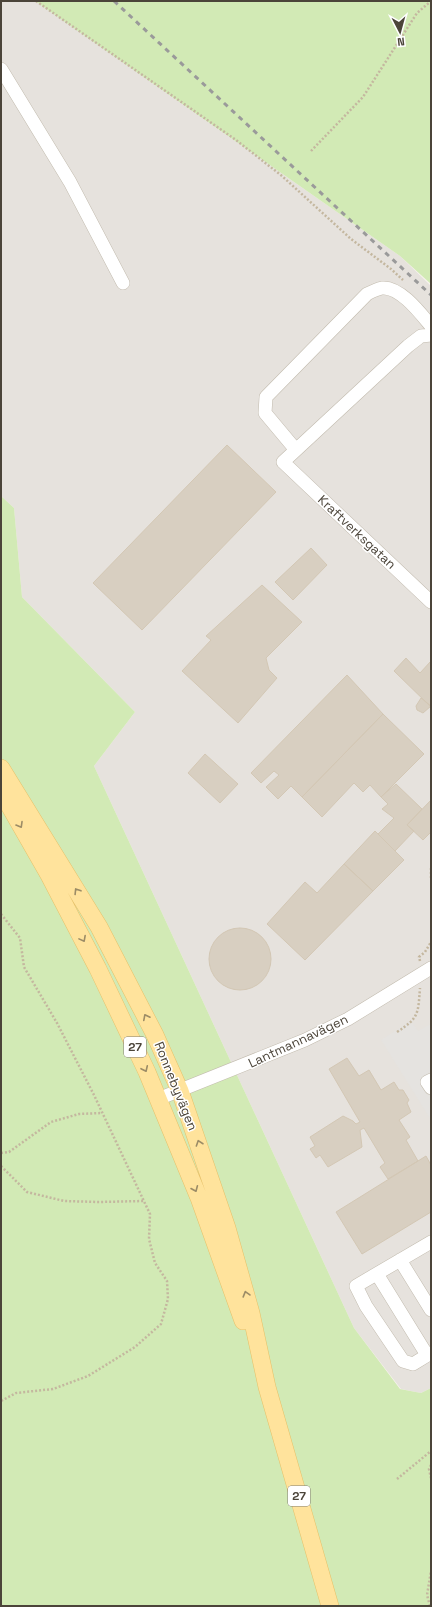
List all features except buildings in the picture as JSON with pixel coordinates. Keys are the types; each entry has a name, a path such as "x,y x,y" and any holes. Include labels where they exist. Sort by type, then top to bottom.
{"main road":[{"name":"Ronnebyvägen","path":"1,768 99,927 155,1035 180,1091 227,1228 251,1313 267,1387"},
{"name":"Ronnebyvägen","path":"1,791 49,875 98,969 158,1099 199,1198 267,1387 330,1606"}],"street":[{"path":"1,69 70,182 123,283"},
{"path":"431,326 413,306 397,292 382,288 367,294 266,397 265,413 296,450 408,346 421,336 431,335"},
{"name":"Kraftverksgatan","path":"296,450 283,462 431,602"},
{"name":"Lantmannavägen","path":"158,1099 305,1040 348,1019 431,968"},
{"path":"431,1080 427,1082 431,1088"},
{"path":"377,1274 429,1354 413,1364 403,1361 366,1306 356,1286 400,1260 430,1246"},
{"path":"400,1260 431,1310"}],"path":[{"path":"36,1 236,140 282,176 351,239 391,269 408,285"},
{"path":"312,151 363,98 417,13 431,1"},
{"path":"431,868 431,878"},
{"path":"1,914 20,938 24,967 57,1023 150,1214 149,1239 155,1264 167,1281 168,1298 161,1324 135,1347 88,1376 53,1389 16,1393 1,1401"},
{"path":"1,1153 9,1152 51,1122 79,1114 102,1113"},
{"path":"1,1166 28,1192 64,1201 144,1201"},
{"path":"397,1479 431,1451"},
{"path":"431,1465 429,1469 431,1478"},
{"path":"430,1606 427,1595 431,1571"}],"shaded area":[{"path":"1,1 35,1 400,256 431,286 431,1388 421,1393 401,1389 354,1328 94,766 135,712 22,597 14,508 1,496"},
{"path":"411,1021 418,1031 431,1024 431,1120 381,1040"}],"green space":[{"path":"35,1 431,1 431,284 400,256"},
{"path":"1,496 14,508 22,597 135,712 94,766 354,1328 400,1389 421,1393 431,1388 431,1606 1,1606"}],"railway":[{"path":"114,1 431,295"}]}
